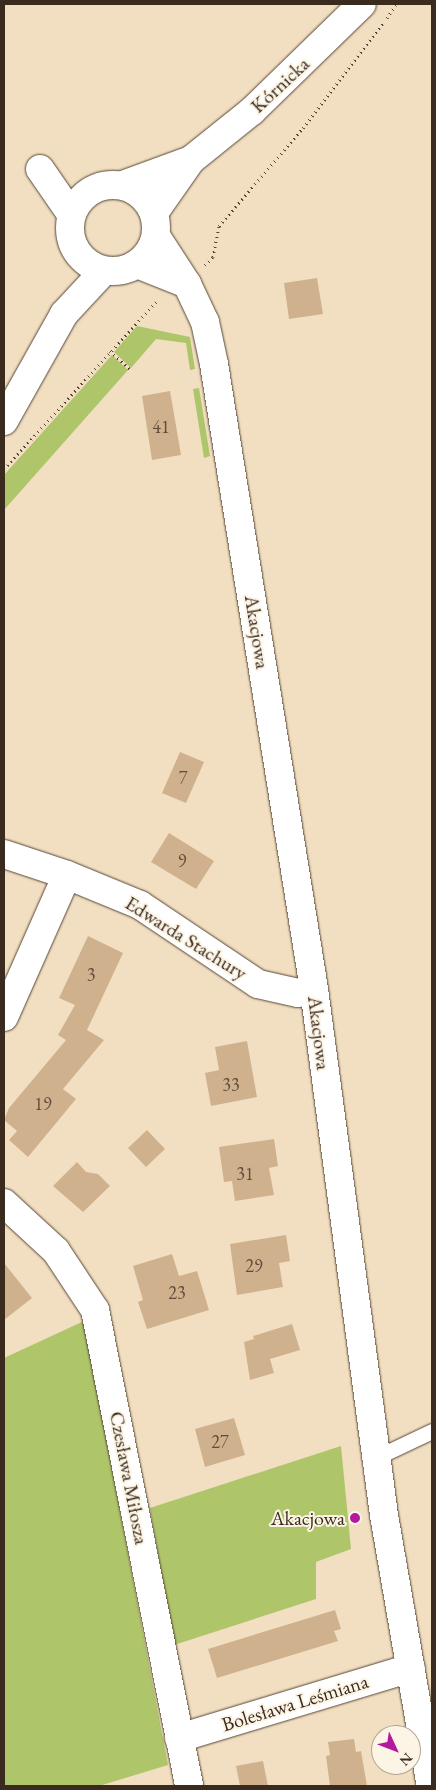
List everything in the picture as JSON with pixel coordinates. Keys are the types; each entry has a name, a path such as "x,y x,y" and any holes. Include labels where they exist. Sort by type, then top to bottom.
{"street":[{"name":"Kórnicka","path":"191,160 252,111 362,4"},
{"path":"191,160 155,225 149,252 137,264 121,270 104,270 88,264 77,252 71,240 72,214 90,191 106,185 123,185 191,160"},
{"path":"72,214 40,169 90,191"},
{"path":"123,185 136,190 155,225"},
{"name":"Akacjowa","path":"155,225 205,322 214,364 314,989 375,1458 412,1668 428,1734 431,1786"},
{"path":"64,314 77,252"},
{"path":"137,264 187,284"},
{"path":"4,421 64,314 104,270"},
{"name":"Edwarda Stachury","path":"4,854 67,874 140,905 258,984 298,994 314,989"},
{"path":"4,1017 67,874"},
{"name":"Czesława Miłosza","path":"4,1203 56,1251 96,1310 189,1786"},
{"name":"Bolesława Leśmiana","path":"179,1738 412,1668"}],"lane":[{"path":"375,1458 432,1431"}],"path":[{"path":"4,469 153,303 165,296 176,296 213,257 220,226 303,128 396,4"},
{"path":"110,350 130,369"}],"green space":[{"path":"137,326 190,337 195,369 190,370 186,343 156,339 131,368 114,352"},
{"path":"112,355 128,370 4,510 4,475"},
{"path":"199,388 210,456 204,458 193,389"},
{"path":"84,1321 168,1765 99,1786 4,1786 4,1358"},
{"path":"341,1446 351,1549 316,1562 316,1599 174,1645 150,1508"}],"building":[{"path":"317,278 323,314 289,319 284,283"},
{"path":"170,391 181,455 152,460 142,396"},
{"path":"180,752 204,762 186,803 162,793"},
{"path":"169,833 214,861 196,889 151,862"},
{"path":"88,936 123,953 87,1030 104,1040 63,1089 76,1099 28,1157 9,1140 17,1131 4,1120 9,1108 66,1040 58,1035 75,1005 59,998"},
{"path":"247,1041 257,1097 211,1106 205,1073 219,1070 215,1047"},
{"path":"147,1130 165,1149 146,1167 128,1148"},
{"path":"274,1139 278,1166 269,1168 274,1195 235,1201 232,1181 224,1182 219,1147"},
{"path":"77,1162 86,1172 98,1174 110,1186 83,1212 53,1186"},
{"path":"286,1235 290,1261 279,1263 283,1287 237,1295 230,1244"},
{"path":"172,1254 179,1276 197,1271 209,1310 147,1329 138,1302 143,1300 133,1266"},
{"path":"4,1263 32,1298 4,1320"},
{"path":"292,1324 300,1350 270,1359 274,1373 250,1380 244,1342 254,1339 253,1336"},
{"path":"234,1418 245,1455 205,1467 195,1429"},
{"path":"335,1610 341,1629 334,1631 338,1641 217,1678 208,1649"},
{"path":"354,1739 356,1752 361,1751 367,1786 330,1786 326,1756 330,1755 328,1742"},
{"path":"263,1761 268,1786 240,1786 236,1766"}],"place":[{"name":"Akacjowa","path":"355,1518"}]}
